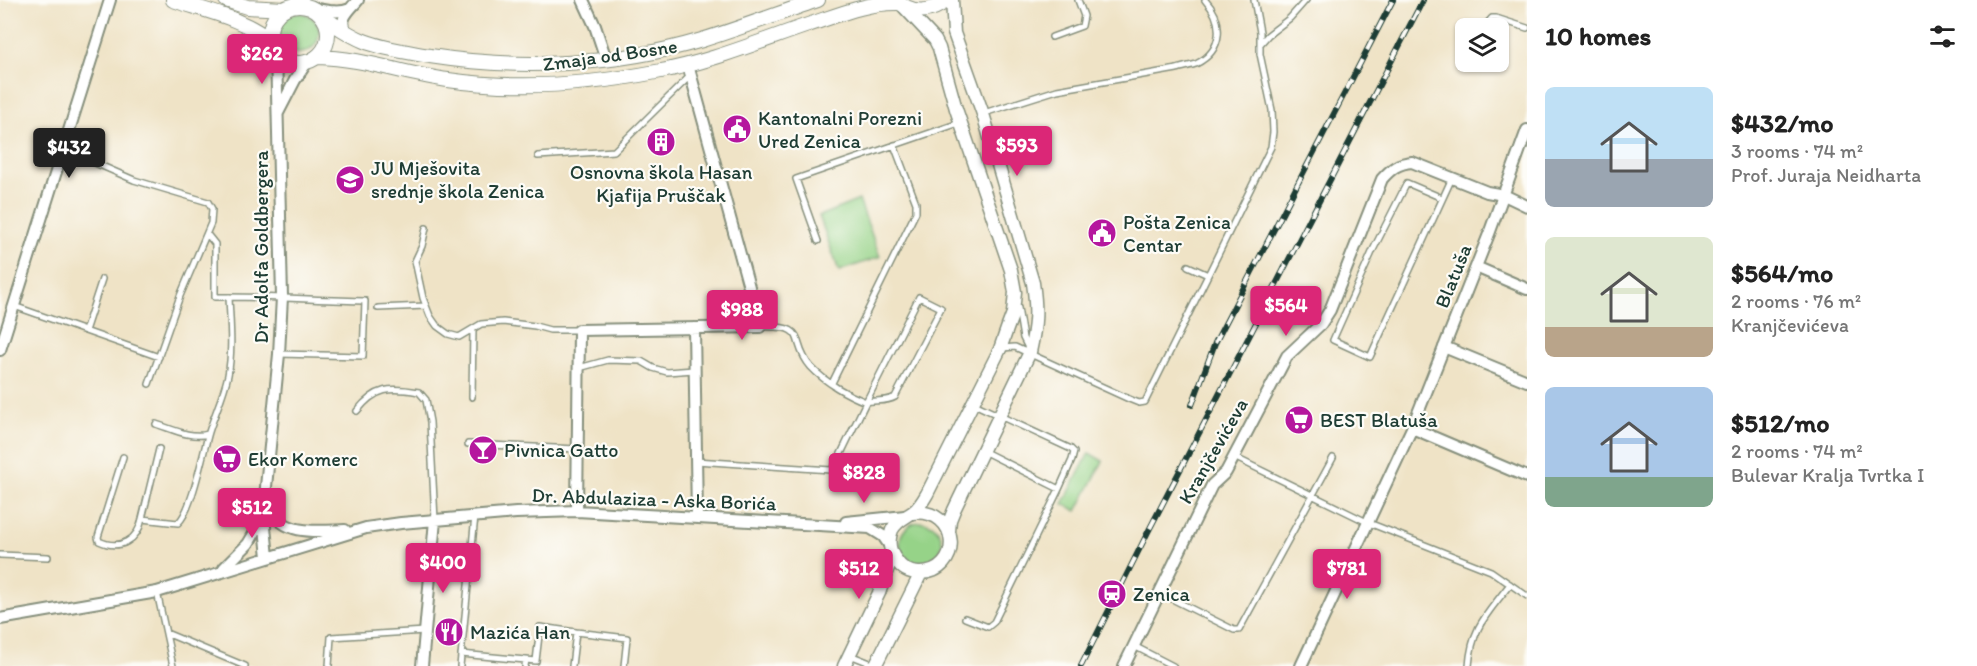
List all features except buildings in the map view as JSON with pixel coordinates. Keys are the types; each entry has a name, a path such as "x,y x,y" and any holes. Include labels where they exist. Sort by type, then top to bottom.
{"main road":[{"name":"Zmaja od Bosne","path":"173,0 241,22 257,30 290,62 313,59 357,61 448,80 493,84 574,83 689,70 856,9 885,3 900,3 914,10 925,11 936,8 947,0"},
{"path":"226,0 247,7 284,9 300,5 312,8"},
{"name":"Zmaja od Bosne","path":"312,8 347,33 367,42 407,52 492,63 535,64 606,59 651,52 701,40 818,0"},
{"path":"273,46 271,26 274,19 284,9"},
{"path":"313,59 327,43 329,34 324,18"}],"street":[{"path":"0,350 110,0"},
{"path":"347,33 342,22 358,0"},
{"path":"583,0 598,32 606,59"},
{"path":"891,551 903,568 921,573 944,563 951,548 950,520 1030,352 1036,326 1037,310 1033,283 983,114 954,33 952,0"},
{"path":"847,660 879,593 891,551 892,530 927,494 1000,349 1012,314 1015,292 1011,270 935,40 900,3"},
{"path":"312,8 327,11 350,9"},
{"name":"Dr Adolfa Goldbergera","path":"268,557 264,517 265,497 279,354 282,297 273,46"},
{"name":"Dr Adolfa Goldbergera","path":"277,116 295,80 313,59"},
{"path":"577,511 579,330 760,327 689,70"},
{"name":"Blatuša","path":"1301,666 1412,428 1504,195 1526,133"},
{"name":"Kranjčevićeva","path":"1124,666 1212,485 1226,472 1287,356 1322,324 1330,310 1382,179 1393,167 1404,162 1412,162 1486,192 1504,195 1527,206"},
{"path":"1476,267 1527,289"},
{"path":"694,328 697,517"},
{"path":"1444,347 1527,381"},
{"path":"1412,428 1527,477"},
{"path":"265,497 275,518 290,528 322,531 366,528"},
{"name":"Dr. Abdulaziza - Aska Borića","path":"221,571 366,528 475,516 577,511 870,528 883,536 891,551"},
{"path":"909,514 921,512 938,517 949,531"},
{"name":"Dr. Abdulaziza - Aska Borića","path":"828,524 909,514"},
{"path":"0,619 157,592 221,571 241,552 264,517"},
{"path":"422,666 435,520"},
{"path":"876,666 921,573"}],"lane":[{"path":"1052,37 1082,26 1084,16 1078,0"},
{"path":"983,114 1057,90 1196,64 1211,52 1220,27 1218,18 1205,0"},
{"path":"1000,349 1015,346 1128,399 1139,403 1145,402 1271,147 1272,110 1260,54 1261,43 1254,0"},
{"path":"1261,43 1290,18 1303,2"},
{"path":"1509,22 1527,28"},
{"path":"538,156 614,151 689,70"},
{"path":"818,241 796,178 961,122"},
{"path":"832,383 916,212 916,203 894,145"},
{"path":"63,149 134,180 208,202 212,209 211,223 180,296 150,384"},
{"path":"1442,198 1407,183 1373,250 1333,340 1370,357 1452,178"},
{"path":"426,228 422,246 415,261 426,306 437,327 448,334 459,337 481,324 503,322 550,330 579,330"},
{"path":"207,234 215,244 215,297 365,301 363,356 279,354"},
{"path":"1188,266 1208,275"},
{"path":"85,331 102,279"},
{"path":"1015,292 1023,338 1030,352"},
{"path":"142,519 178,523 183,519 228,376 229,297"},
{"path":"696,461 831,470 835,466 866,402 919,297 941,308 895,397 889,400 866,402 853,397 811,366 796,334 776,326 760,327"},
{"path":"14,306 159,357"},
{"path":"378,309 426,306"},
{"path":"472,397 473,330"},
{"path":"579,369 608,360 640,361 667,372 694,370"},
{"path":"357,411 375,392 410,390 419,392 426,400 430,422 435,520"},
{"path":"965,618 988,627 992,625 1059,489 1074,452 1071,448 972,403"},
{"path":"156,424 190,435 208,434"},
{"path":"468,444 578,449"},
{"path":"123,457 98,537 99,541 108,544 127,542 135,537 140,529 159,449"},
{"path":"983,451 1059,489"},
{"path":"1234,457 1369,523 1491,571 1527,596"},
{"path":"1160,593 1234,630 1239,630 1333,458"},
{"path":"460,666 475,516"},
{"path":"0,555 48,556"},
{"path":"1469,666 1474,636 1481,622 1510,584"},
{"path":"157,592 173,666"},
{"path":"461,654 525,663 536,661 540,627 627,638 624,666"},
{"path":"329,666 331,637 425,631"},
{"path":"572,666 576,632"},
{"path":"166,633 245,666"},
{"path":"1134,646 1173,666"},
{"path":"847,660 876,666"}],"green space":[{"path":"299,13 307,14 313,19 318,25 318,41 313,47 307,52 299,53 291,52 285,47 280,41 279,33 280,25 285,19 291,14"},
{"path":"859,200 880,257 839,271 819,216"},
{"path":"1089,453 1103,461 1077,511 1063,504"},
{"path":"921,522 929,523 936,528 941,535 941,551 936,558 929,563 921,564 913,563 906,558 901,551 900,543 901,535 906,528 913,523"}],"railway":[{"path":"1192,405 1215,343 1393,0"},
{"path":"1081,666 1423,0"}],"place":[{"name":"Kantonalni Porezni Ured Zenica","path":"737,129"},
{"name":"Osnovna škola Hasan Kjafija Pruščak","path":"661,142"},
{"name":"JU Mješovita srednje škola Zenica","path":"350,180"},
{"name":"Pošta Zenica Centar","path":"1102,233"},
{"name":"BEST Blatuša","path":"1299,420"},
{"name":"Pivnica Gatto","path":"483,450"},
{"name":"Ekor Komerc","path":"227,459"},
{"name":"Zenica","path":"1112,594"},
{"name":"Mazića Han","path":"449,632"}]}
